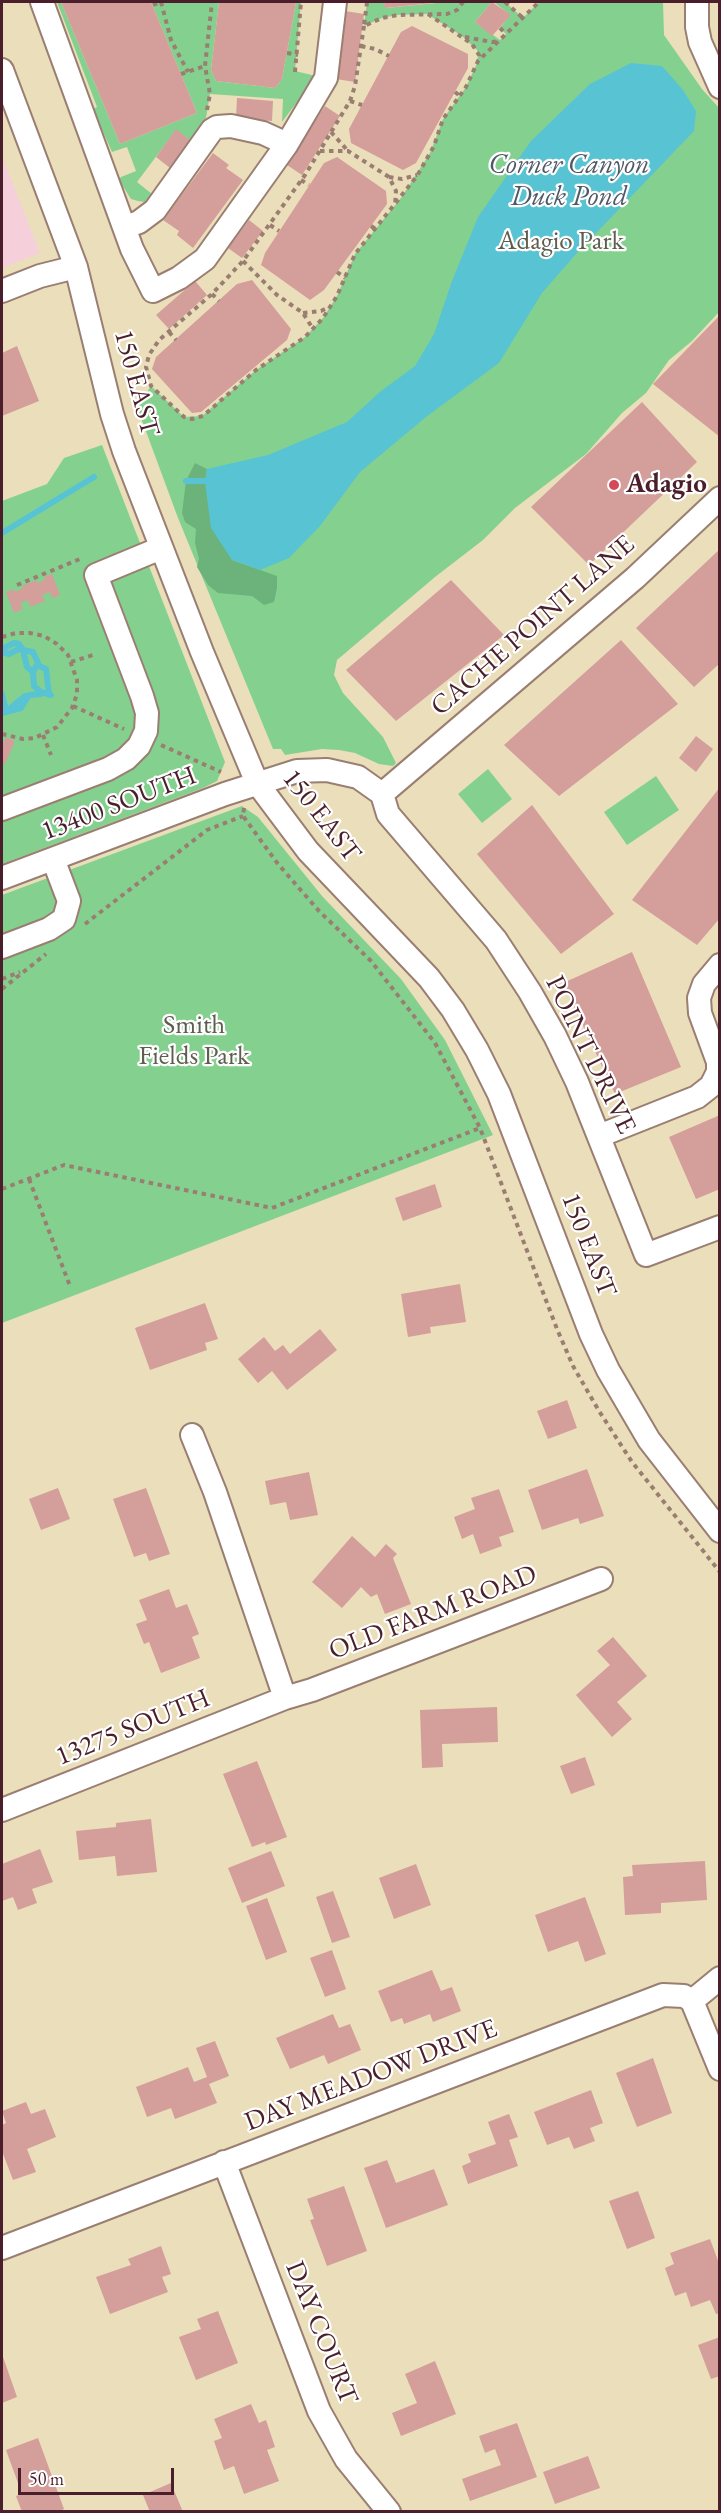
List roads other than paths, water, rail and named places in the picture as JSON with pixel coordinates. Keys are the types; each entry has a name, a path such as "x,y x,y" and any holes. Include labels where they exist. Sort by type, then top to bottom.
{"street":[{"path":"42,2 138,265 153,291 179,278 205,259 287,144 326,78 335,2"},
{"path":"697,2 697,27 700,42 720,87"},
{"name":"150 EAST","path":"2,71 76,267 112,414 161,548 257,783 308,851 429,978 453,1010 477,1050 499,1094 591,1334 608,1371 649,1440 720,1530"},
{"path":"126,227 139,222 155,210 212,130 217,127 231,126 263,133 287,144"},
{"path":"2,291 40,276 76,267"},
{"name":"CACHE POINT LANE","path":"382,794 634,578 720,498"},
{"path":"2,809 108,769 126,759 139,746 146,731 147,713 96,575 161,548"},
{"path":"257,783 297,771 327,770 358,777 382,794"},
{"name":"13400 SOUTH","path":"2,879 257,783"},
{"name":"POINT DRIVE","path":"382,794 388,814 496,940 530,992 555,1036 599,1136 646,1255 720,1227"},
{"path":"2,947 50,929 64,919 69,901 53,859"},
{"path":"599,1136 697,1097 711,1086 718,1071 718,1062 700,1013 699,998 704,984 720,965"},
{"path":"192,1435 215,1492 285,1698"},
{"name":"OLD FARM ROAD","path":"285,1698 323,1686 601,1579"},
{"name":"13275 SOUTH","path":"2,1810 285,1698"},
{"path":"720,1978 692,2001 720,2069"},
{"name":"DAY MEADOW DRIVE","path":"2,2248 653,1998 674,1994 684,1995 692,2001"},
{"name":"DAY COURT","path":"224,2162 319,2411 346,2459 388,2511"}],"water":[{"name":"Corner Canyon Duck Pond","path":"631,63 662,66 683,90 696,111 694,131 576,254 542,293 499,363 426,417 360,472 320,526 289,558 260,570 232,560 211,528 205,482 207,469 268,455 347,422 381,391 415,366 434,334 452,281 478,217 531,141 590,84"}],"waterway":[{"path":"2,533 94,477"},
{"path":"186,481 212,481"},
{"path":"2,649 14,643 19,644 23,650 33,652 38,663 33,672 34,686 41,692 51,695"},
{"path":"2,652 9,654 21,648"},
{"path":"23,650 27,667 33,672"},
{"path":"37,665 46,669 49,695"},
{"path":"2,694 6,711"},
{"path":"2,713 21,708 29,695 41,694"},
{"path":"8,710 25,696"}],"place":[{"name":"Adagio","path":"614,485"}],"park label":[{"name":"Adagio Park","path":"561,242"},
{"name":"Smith Fields Park","path":"194,1042"}]}
